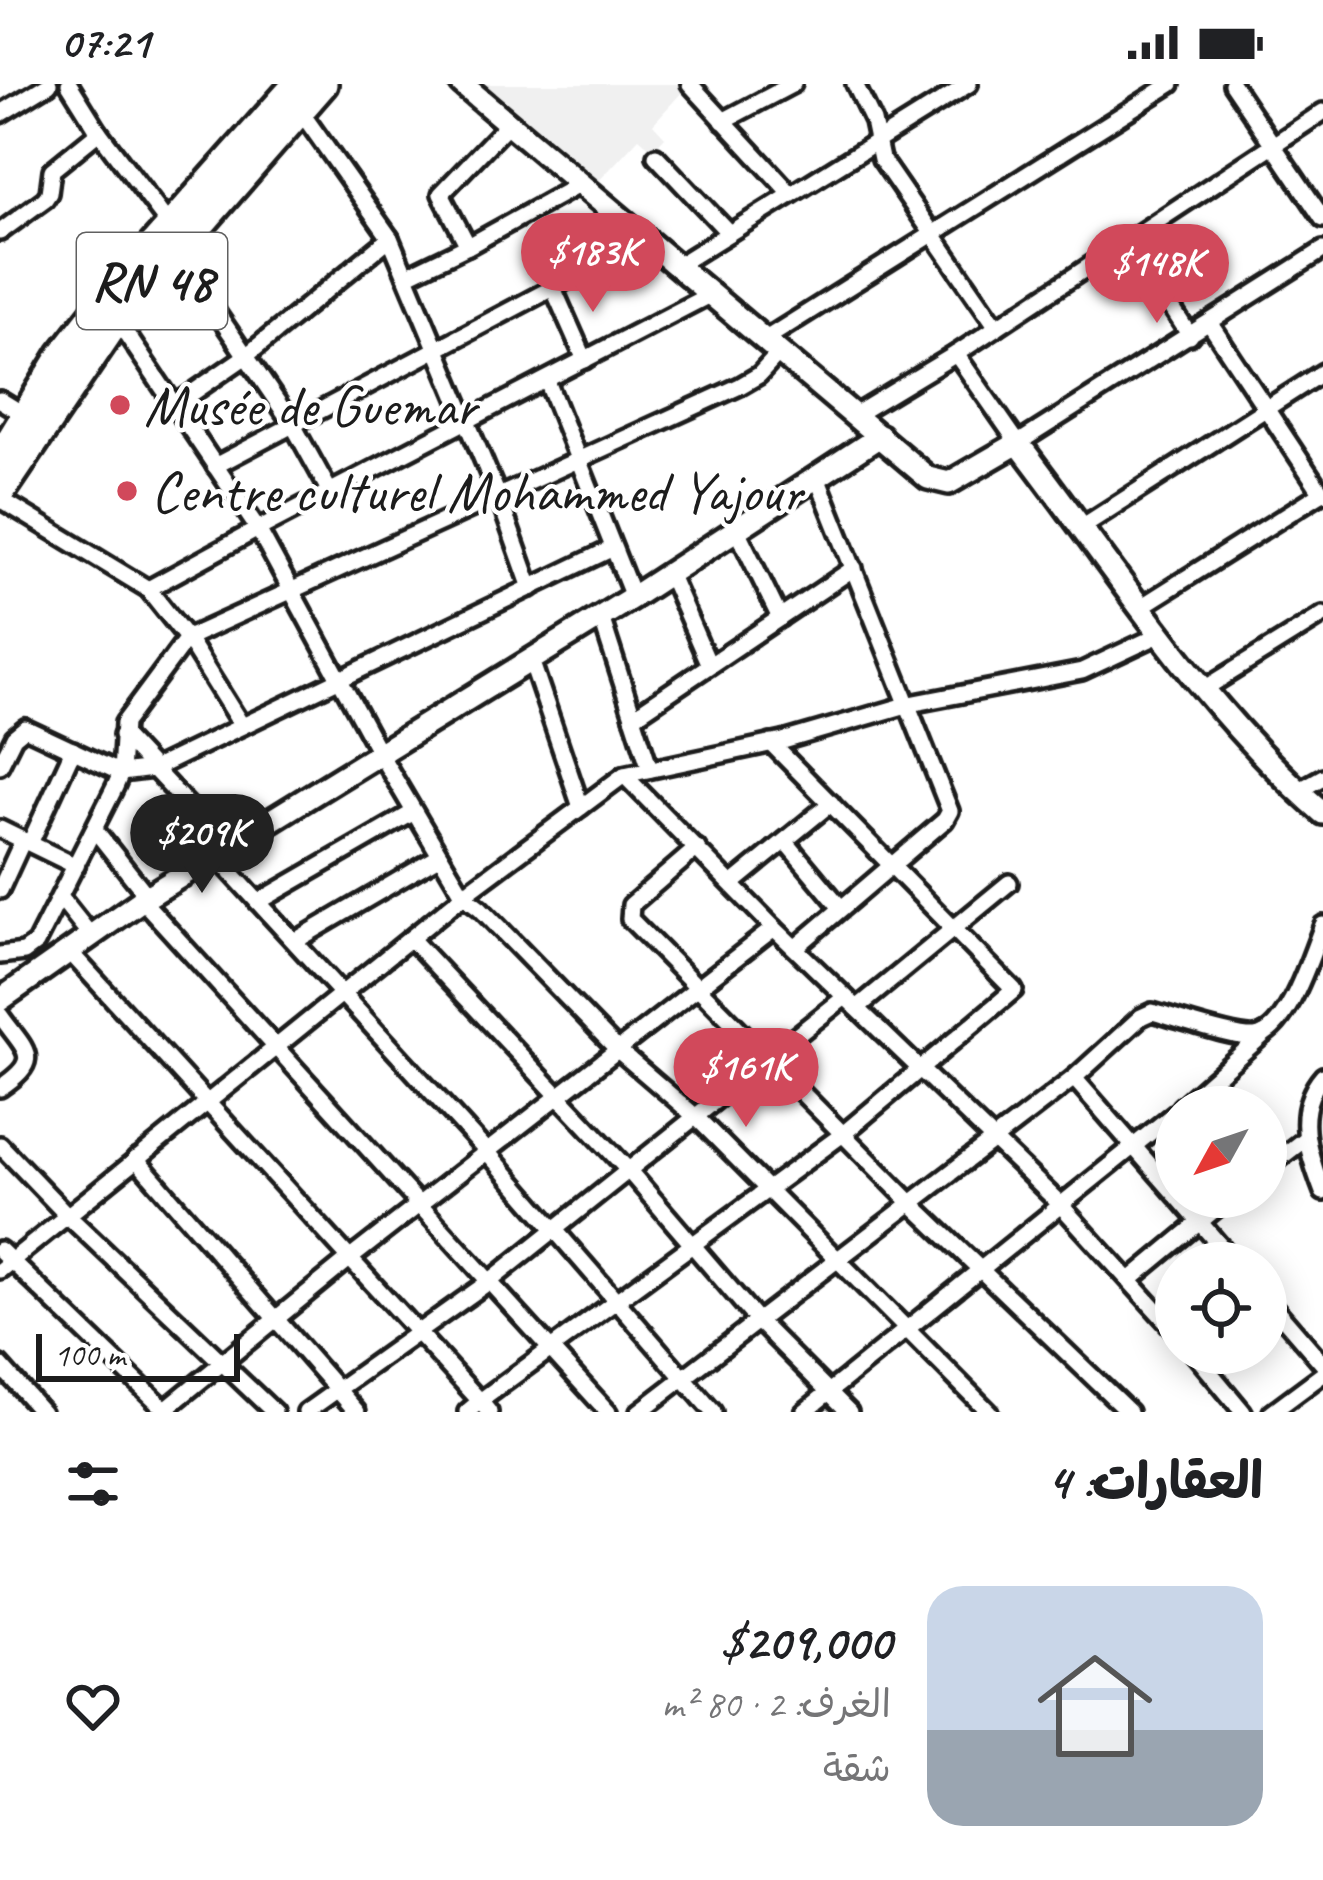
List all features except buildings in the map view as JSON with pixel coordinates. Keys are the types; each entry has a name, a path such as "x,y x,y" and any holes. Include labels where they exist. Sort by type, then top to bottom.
{"highway":[{"name":"RN 48","path":"0,457 74,340 173,239 299,98 322,84"},
{"name":"RN 48","path":"0,496 173,239"}],"street":[{"path":"0,114 49,84"},
{"path":"69,84 293,425 330,491"},
{"path":"462,84 928,478 949,483 1323,250"},
{"path":"691,84 790,194"},
{"path":"723,121 793,84"},
{"path":"855,84 873,121 881,159 997,327"},
{"path":"0,955 24,952 36,943 121,773 122,734 130,711 187,638 740,386 759,375 771,346 933,234 1172,84"},
{"path":"1232,84 1323,219"},
{"path":"679,265 958,87"},
{"path":"299,98 389,238 499,498 530,588"},
{"path":"855,416 1323,112"},
{"path":"468,246 441,194 509,123"},
{"path":"0,232 45,200 52,170 99,132"},
{"path":"656,156 729,233"},
{"path":"406,276 582,183"},
{"path":"175,406 246,356 389,238"},
{"path":"215,466 647,238"},
{"path":"1129,241 1190,336"},
{"path":"554,290 585,360"},
{"path":"148,589 711,294"},
{"path":"117,320 258,529 380,754 464,896 619,1051 696,1117 989,1412"},
{"path":"1139,608 1323,492 1210,324"},
{"path":"956,354 1159,635 1323,813"},
{"path":"1080,528 1323,372"},
{"path":"548,381 632,597"},
{"path":"0,400 26,416"},
{"path":"0,1000 142,900 601,617 880,436"},
{"path":"795,947 946,820 950,811 816,475"},
{"path":"0,496 148,589 187,638 242,726"},
{"path":"736,528 780,618"},
{"path":"0,765 23,728 121,773 153,769 613,548"},
{"path":"633,717 854,568"},
{"path":"669,572 710,665"},
{"path":"601,617 650,769"},
{"path":"1204,689 1321,620"},
{"path":"774,928 348,1260 165,1411 4,1260 68,1216 464,896 625,775 771,743 910,704 1082,671 1159,635"},
{"path":"531,661 581,807"},
{"path":"122,734 258,902 489,1154 712,1412"},
{"path":"69,951 479,1408 843,1133 1014,990 771,743"},
{"path":"0,890 73,751"},
{"path":"625,775 774,928 1062,1206 1155,1307"},
{"path":"1298,791 1323,777"},
{"path":"732,884 831,803"},
{"path":"258,902 414,812"},
{"path":"0,829 76,866"},
{"path":"95,830 141,888 142,900 608,1412"},
{"path":"784,841 842,908"},
{"path":"697,848 632,905 628,914 910,1202 1129,1412"},
{"path":"295,941 440,856"},
{"path":"306,1412 490,1280 769,1058 956,927 1009,883"},
{"path":"60,897 91,936"},
{"path":"1205,1086 1285,1015 1323,925"},
{"path":"411,939 629,1171 757,1320 849,1412"},
{"path":"639,1412 1074,1078 1141,1017 1152,1012 1253,1037 1264,1034"},
{"path":"0,1016 24,1048 28,1064 0,1088"},
{"path":"1323,1076 1308,1097 1306,1138 1323,1192"},
{"path":"1074,1078 1155,1171"},
{"path":"804,1412 1155,1130"},
{"path":"1287,1153 1306,1138"},
{"path":"4,1156 274,1412"},
{"path":"136,1159 357,1412"},
{"path":"1196,1218 1217,1242"},
{"path":"1132,1279 1203,1218"},
{"path":"1287,1322 1323,1364"},
{"path":"0,1365 42,1412"},
{"path":"1211,1374 1243,1412"},
{"path":"1272,1412 1323,1374"}],"shaded area":[{"path":"476,84 678,84 684,90 653,124 665,137 653,150 639,138 596,184"}],"place":[{"name":"Musée de Guemar","path":"120,405"},
{"name":"Centre culturel Mohammed Yajour","path":"127,491"}]}
